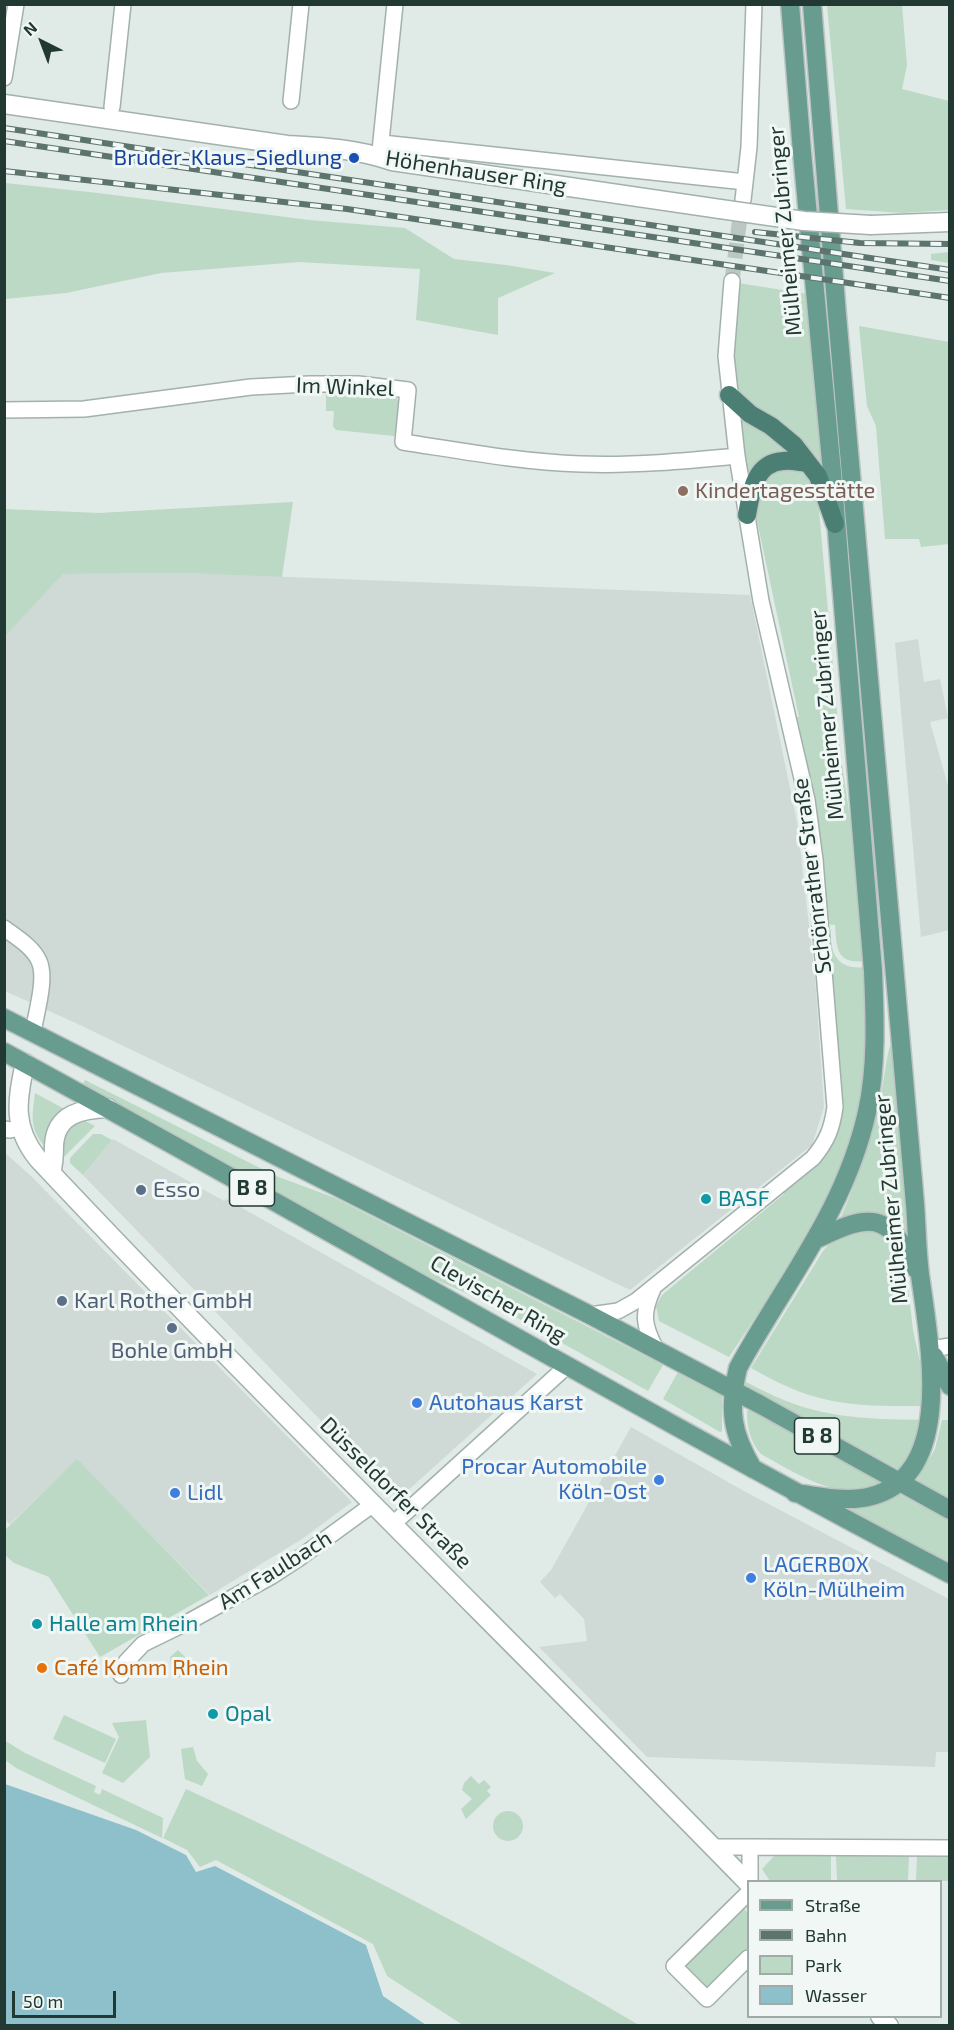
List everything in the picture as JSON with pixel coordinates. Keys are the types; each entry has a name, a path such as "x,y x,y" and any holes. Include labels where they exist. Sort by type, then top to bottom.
{"highway":[{"path":"729,395 750,414 771,426 794,445 818,476 835,524"},
{"path":"747,515 753,482 765,468 781,461 807,463"}],"main road":[{"name":"Mülheimer Zubringer","path":"753,1469 739,1445 735,1431 733,1391 738,1368 817,1239 832,1209 858,1145 867,1112 872,1083 874,1037 873,971 832,472 801,152 790,4"},
{"name":"Mülheimer Zubringer","path":"812,4 837,315 914,1184 920,1278 931,1349"},
{"name":"B 8","path":"4,1018 33,1032"},
{"path":"25,1063 33,1032"},
{"name":"Clevischer Ring","path":"33,1032 656,1349 950,1510"},
{"name":"B 8","path":"4,1052 25,1063"},
{"name":"Clevischer Ring","path":"25,1063 795,1493 950,1574"},
{"path":"817,1239 852,1222 877,1223 897,1236 904,1245 920,1278"},
{"path":"931,1349 950,1386"},
{"path":"795,1493 855,1500 880,1494 902,1482 909,1475 922,1456 932,1427 934,1413 931,1349"}],"street":[{"path":"4,78 16,4"},
{"path":"112,107 123,4"},
{"path":"291,101 301,4"},
{"path":"380,150 395,4"},
{"path":"742,200 749,147 754,4"},
{"name":"Höhenhauser Ring","path":"4,104 287,145 366,152 380,150 745,182"},
{"name":"Höhenhauser Ring","path":"380,150 404,163 804,221 871,225 950,222"},
{"name":"Schönrather Straße","path":"590,1315 618,1311 653,1288 813,1158 826,1142 836,1107 815,860 807,800 761,601 729,395 726,356 732,281"},
{"name":"Im Winkel","path":"4,410 84,409 251,387 358,384 408,390 403,442 492,456 581,464 660,464 737,456"},
{"path":"4,928 27,946 40,962 41,989 33,1032"},
{"path":"14,1126 25,1063"},
{"name":"Düsseldorfer Straße","path":"4,1096 14,1126 32,1152 51,1173 372,1505 747,1880"},
{"path":"51,1173 55,1160 56,1136 64,1121 85,1109 108,1108"},
{"path":"653,1288 645,1313 649,1337 656,1349"},
{"path":"931,1349 950,1346"},
{"path":"393,1524 567,1366"},
{"name":"Am Faulbach","path":"121,1675 130,1658 143,1644 272,1576 372,1505"},
{"path":"713,1847 950,1848"},
{"path":"749,1880 750,1847"},
{"path":"747,1894 674,1966 707,1999 747,1959"}],"shaded area":[{"path":"185,573 750,595 797,822 815,977 824,1107 812,1145 630,1290 5,991 4,636 63,574"},
{"path":"918,639 924,682 940,679 948,718 930,722 950,793 949,930 921,937 895,643"},
{"path":"113,1139 224,1201 226,1199 537,1374 404,1494 397,1496 390,1492 83,1175"},
{"path":"4,1152 31,1176 352,1502 302,1539 210,1595 77,1460 10,1524 4,1519"},
{"path":"631,1427 742,1490 949,1599 949,1752 936,1752 935,1767 647,1757 539,1647 587,1641 584,1619 560,1594 555,1598 540,1582 551,1570"}],"green space":[{"path":"827,5 902,5 907,65 902,89 949,101 949,210 903,213 846,209"},
{"path":"5,183 309,220 405,228 454,259 555,273 498,298 498,335 416,320 420,269 299,262 161,273 66,293 5,299"},
{"path":"949,252 949,263 931,260 931,254"},
{"path":"738,283 808,294 823,463 820,467 751,409 738,393 733,370 733,355"},
{"path":"859,326 949,342 949,544 921,547 919,539 885,539 876,426 867,406"},
{"path":"326,389 393,393 399,402 397,433 394,436 336,430 333,426 334,411 326,411"},
{"path":"742,417 793,453 748,475 739,420"},
{"path":"795,468 811,480 818,499 841,757 858,873 865,961 848,960 843,957 836,941 835,925 827,924 795,718 799,717 756,516 754,499 771,471"},
{"path":"293,502 282,577 185,573 63,574 5,636 5,509 99,513"},
{"path":"827,929 831,930 834,953 842,963 848,966 865,967 866,1052 858,1110 837,1174 814,1223 729,1357 659,1321 656,1306 662,1295 784,1194 782,1191 811,1167 827,1149 838,1129 841,1116"},
{"path":"893,1037 908,1239 840,1219 872,1131"},
{"path":"85,1080 276,1176 335,1198 663,1365 648,1391 496,1306 429,1277 83,1084"},
{"path":"35,1093 68,1111 47,1149 37,1135 33,1123"},
{"path":"78,1117 95,1126 62,1159 61,1137"},
{"path":"93,1134 101,1134 112,1140 83,1175 70,1163 70,1158"},
{"path":"849,1229 881,1231 905,1262 913,1330 921,1367 923,1406 871,1405 833,1401 793,1389 751,1368 823,1251 832,1241"},
{"path":"678,1372 722,1395 722,1431 720,1432 663,1399"},
{"path":"746,1382 790,1403 812,1410 859,1417 922,1420 914,1452 900,1470 745,1386"},
{"path":"749,1410 879,1483 865,1489 834,1488 803,1477 761,1454 750,1434 747,1411"},
{"path":"942,1420 949,1420 949,1499 917,1480 935,1449"},
{"path":"77,1459 209,1595 100,1657 49,1577 14,1563 5,1555 5,1530"},
{"path":"899,1494 949,1521 949,1564 849,1510 886,1501"},
{"path":"178,1650 193,1665 179,1678 172,1672 170,1657"},
{"path":"64,1715 116,1739 105,1763 53,1739"},
{"path":"146,1720 150,1757 123,1783 102,1773 119,1737 112,1723"},
{"path":"4,1740 25,1753 96,1786 94,1792 100,1795 102,1789 163,1818 162,1838 16,1768 5,1760"},
{"path":"193,1747 197,1761 208,1774 202,1786 185,1779 181,1749"},
{"path":"471,1776 479,1784 484,1780 491,1787 487,1791 491,1795 466,1819 461,1809 472,1799 462,1790 464,1783"},
{"path":"186,1789 416,1901 639,2025 463,2025 387,1976 373,1944 216,1860 200,1867 187,1850 163,1838"},
{"path":"508,1811 519,1815 523,1826 519,1837 508,1841 497,1837 493,1826 497,1815"},
{"path":"779,1851 782,1855 831,1856 831,1880 769,1880 762,1869"},
{"path":"836,1856 909,1856 908,1880 837,1880"},
{"path":"917,1856 949,1856 949,1881 916,1880"},
{"path":"741,1906 747,1912 747,1949 706,1990 681,1965"}],"water":[{"path":"5,1784 136,1830 186,1855 196,1872 215,1866 366,1945 383,1996 426,2025 5,2025"}],"tunnel":[{"path":"732,281 742,201"}],"railway":[{"path":"4,128 950,270"},
{"path":"4,141 950,281"},
{"path":"4,171 347,209 950,298"},
{"path":"755,232 860,243 950,244"}],"place":[{"name":"Bruder-Klaus-Siedlung","path":"354,158"},
{"name":"Kindertagesstätte","path":"683,491"},
{"name":"Esso","path":"141,1190"},
{"name":"BASF","path":"706,1199"},
{"name":"Karl Rother GmbH","path":"62,1301"},
{"name":"Bohle GmbH","path":"172,1328"},
{"name":"Autohaus Karst","path":"417,1403"},
{"name":"Procar Automobile Köln-Ost","path":"659,1480"},
{"name":"Lidl","path":"175,1493"},
{"name":"LAGERBOX Köln-Mülheim","path":"751,1578"},
{"name":"Halle am Rhein","path":"37,1624"},
{"name":"Café Komm Rhein","path":"42,1668"},
{"name":"Opal","path":"213,1714"}]}
